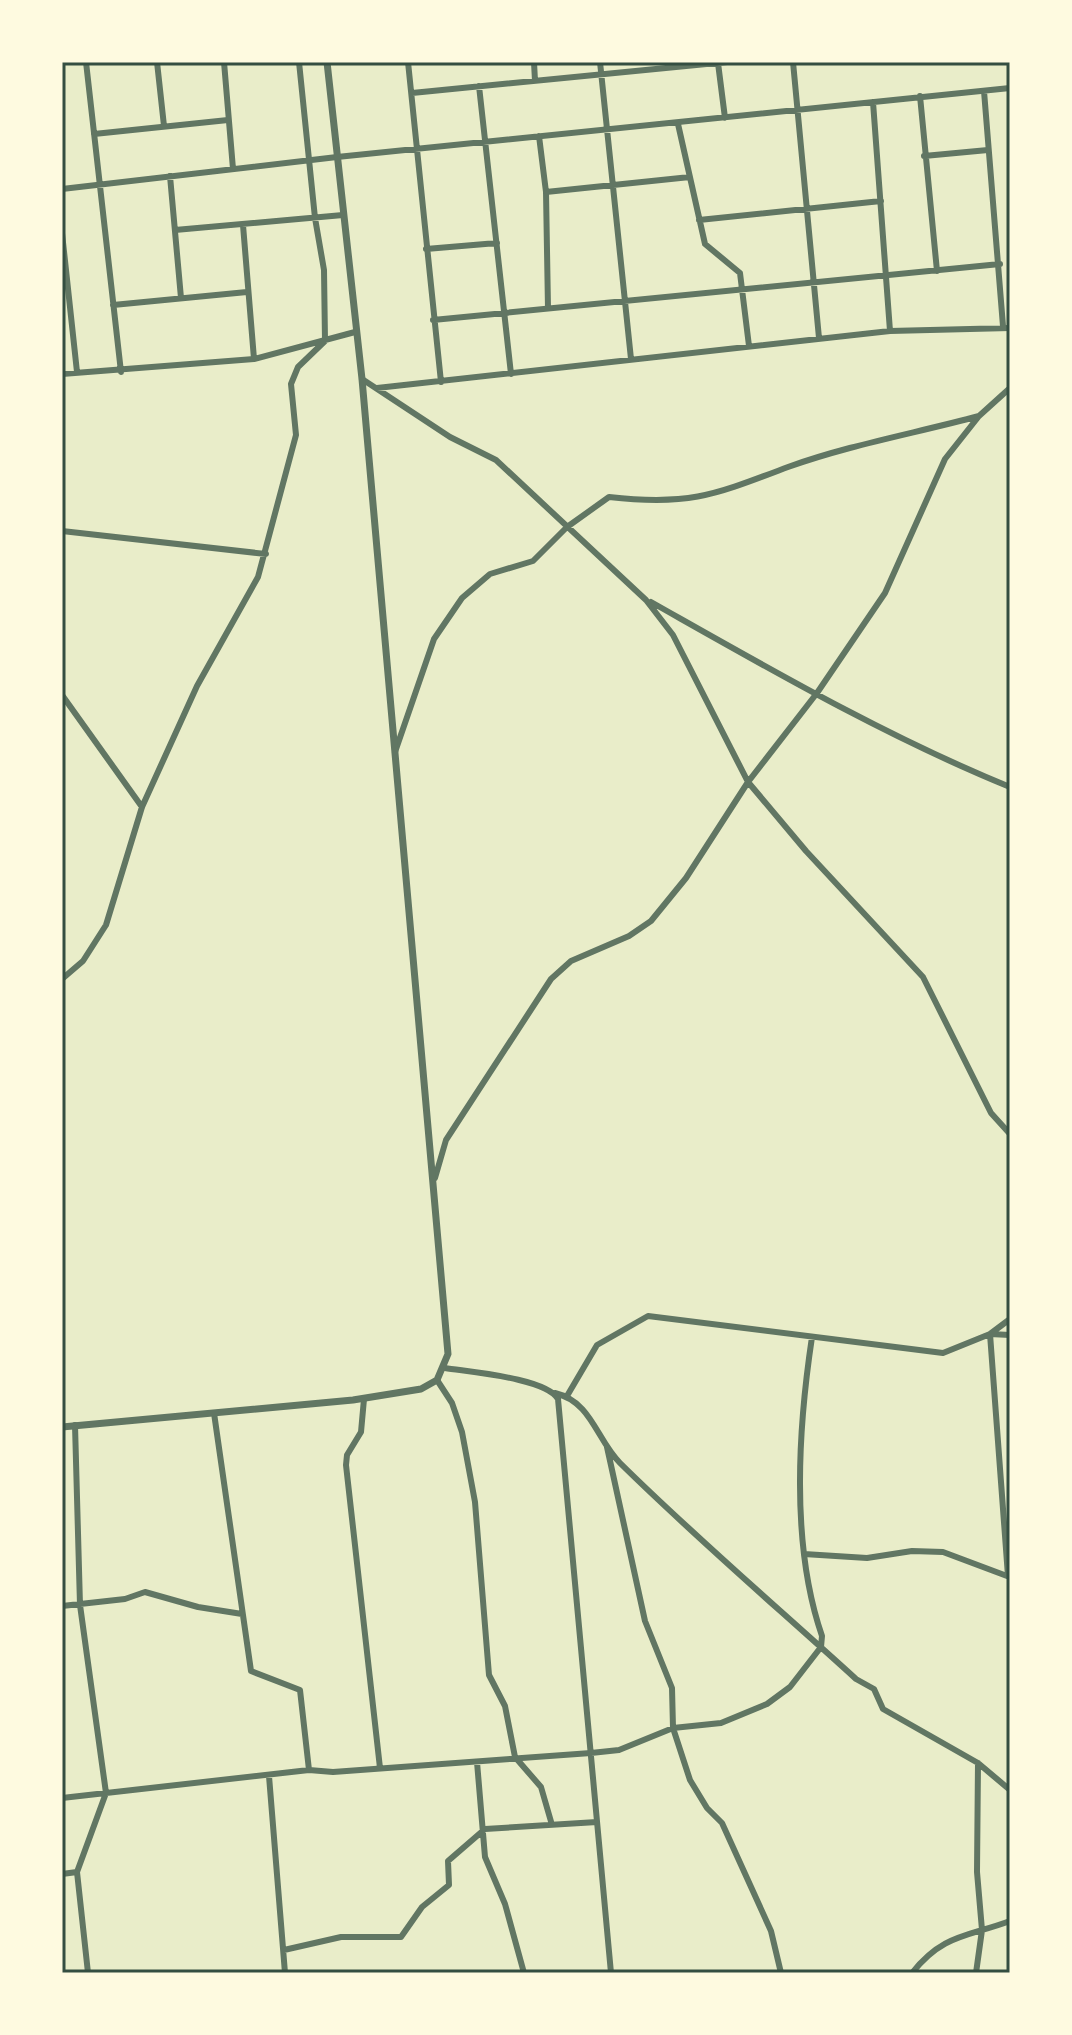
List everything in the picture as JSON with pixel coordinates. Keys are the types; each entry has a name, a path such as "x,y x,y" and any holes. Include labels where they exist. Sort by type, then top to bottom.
{"street":[{"path":"86,62 121,372"},
{"path":"157,62 164,126"},
{"path":"224,62 233,169"},
{"path":"62,979 83,961 106,925 142,807 197,686 258,577 296,435 291,384 298,367 325,341 324,270 315,218 299,62"},
{"path":"62,1427 364,1399 421,1389 437,1380 445,1368 448,1346 435,1178 362,379 327,62"},
{"path":"408,62 441,382"},
{"path":"534,62 535,81"},
{"path":"600,62 631,359"},
{"path":"718,62 725,118"},
{"path":"412,93 727,62"},
{"path":"793,62 819,338"},
{"path":"479,86 511,374"},
{"path":"62,189 418,148 1010,88"},
{"path":"376,389 890,331 1006,327 984,91"},
{"path":"920,96 937,271"},
{"path":"873,102 890,331"},
{"path":"94,134 228,120"},
{"path":"678,124 705,244 740,273 749,346"},
{"path":"539,136 546,192 548,308"},
{"path":"924,156 988,150"},
{"path":"170,176 181,298"},
{"path":"546,192 690,177"},
{"path":"699,220 881,201"},
{"path":"175,230 343,215"},
{"path":"243,225 254,359"},
{"path":"62,233 77,372"},
{"path":"426,249 497,243"},
{"path":"433,320 1000,264"},
{"path":"113,305 247,292"},
{"path":"62,374 121,372 254,359 355,332"},
{"path":"362,379 450,437 496,460 646,600 673,635 748,782 806,851 923,977 991,1113 1010,1134"},
{"path":"435,1178 446,1140 551,979 571,961 629,936 651,921 686,878 748,782 817,693 885,593 945,459 979,416 1010,388"},
{"path":"394,755 434,639 462,598 490,574 533,561 567,527 609,497 657,502 714,495 788,467 979,416"},
{"path":"62,531 266,554"},
{"path":"646,600 754,663 966,769 1010,787"},
{"path":"62,695 142,807"},
{"path":"567,1396 597,1345 648,1316 943,1353 990,1334 1010,1319"},
{"path":"990,1334 1010,1335"},
{"path":"804,1554 867,1558 912,1551 943,1552 1009,1576 990,1334"},
{"path":"62,1798 309,1770 333,1772 619,1750 673,1728 721,1723 767,1704 790,1687 821,1647 822,1636 804,1554 799,1460 812,1337"},
{"path":"445,1368 526,1382 567,1396 592,1420 615,1458 700,1541 856,1679 874,1689 883,1709 978,1763 1010,1790"},
{"path":"437,1380 452,1403 462,1432 481,1545 486,1663 505,1706 515,1757 541,1787 552,1825"},
{"path":"555,1393 562,1435 611,1973"},
{"path":"364,1399 361,1432 347,1455 346,1465 380,1768"},
{"path":"214,1413 251,1671 300,1690 309,1770"},
{"path":"75,1425 80,1605 106,1793 77,1872 88,1973"},
{"path":"607,1443 645,1621 672,1688 673,1728 690,1780 707,1808 722,1823 771,1931 781,1973"},
{"path":"62,1606 145,1592 198,1607 242,1614"},
{"path":"477,1762 485,1857 505,1904 524,1973"},
{"path":"976,1973 982,1930 977,1872 978,1763"},
{"path":"269,1776 285,1973"},
{"path":"284,1950 341,1937 401,1937 422,1907 449,1885 448,1861 485,1829 597,1822"},
{"path":"62,1874 77,1872"},
{"path":"912,1973 937,1946 1010,1921"},
{"path":"659,1973 680,1973"}]}
